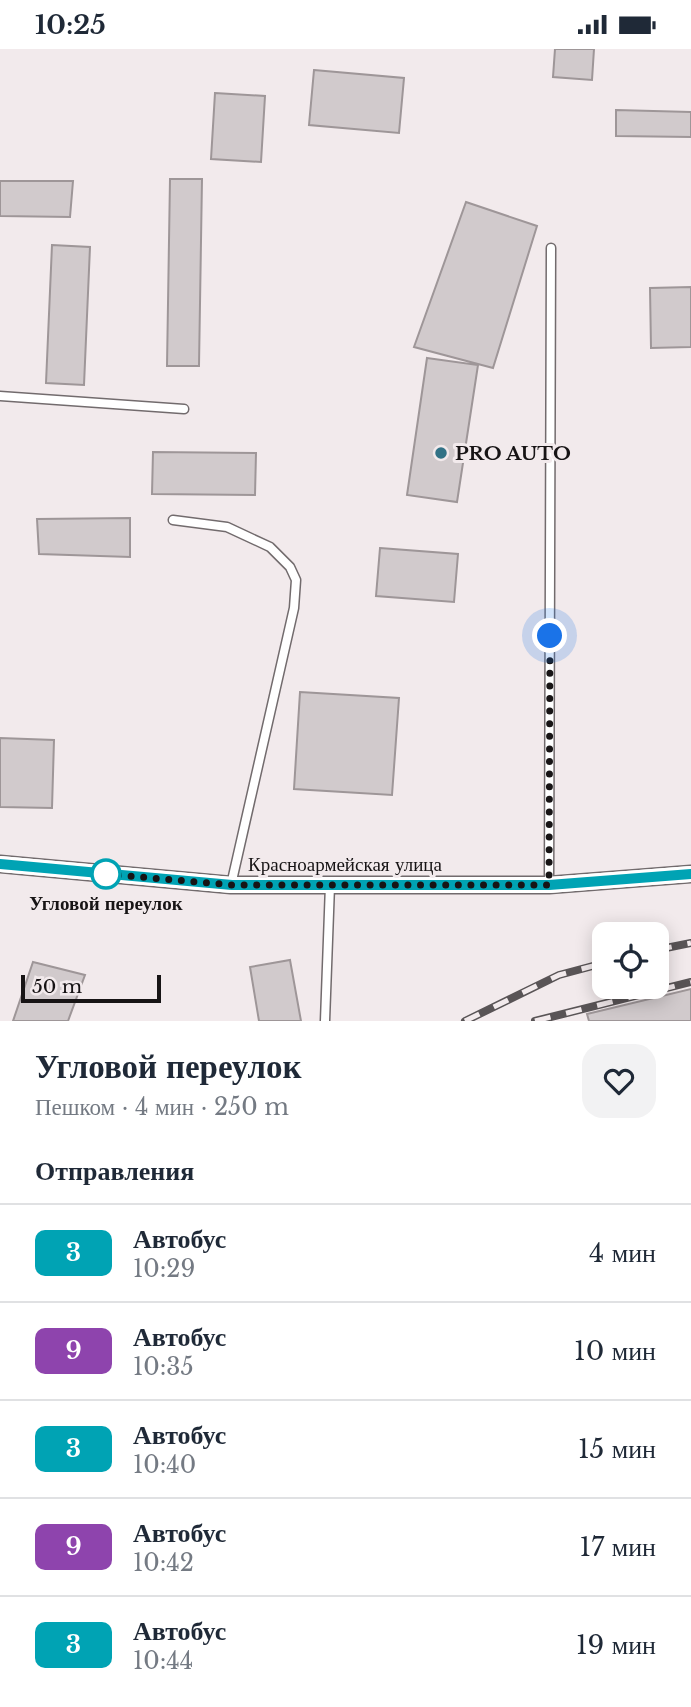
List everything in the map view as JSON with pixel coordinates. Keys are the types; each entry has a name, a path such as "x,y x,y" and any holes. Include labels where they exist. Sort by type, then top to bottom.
{"street":[{"name":"Красноармейская улица","path":"0,864 232,885 549,885 691,874"}],"lane":[{"path":"549,885 551,248"},
{"path":"0,396 184,409"},
{"path":"173,520 227,527 270,547 290,567 296,580 294,608 232,885"},
{"path":"325,1021 330,885"}],"building":[{"path":"555,49 594,49 592,80 553,77"},
{"path":"314,70 404,78 399,133 309,125"},
{"path":"215,93 265,96 261,162 211,159"},
{"path":"616,110 691,112 691,137 616,136"},
{"path":"170,179 202,179 199,366 167,366"},
{"path":"0,181 73,181 70,217 0,216"},
{"path":"466,202 537,226 493,368 414,347"},
{"path":"52,245 90,247 84,385 46,383"},
{"path":"691,287 691,347 651,348 650,288"},
{"path":"427,358 478,365 457,502 407,495"},
{"path":"153,452 256,453 255,495 152,494"},
{"path":"130,518 130,557 39,554 37,519"},
{"path":"380,548 458,554 454,602 376,596"},
{"path":"300,692 399,698 392,795 294,789"},
{"path":"0,738 54,740 52,808 0,807"},
{"path":"290,960 301,1021 259,1021 250,967"},
{"path":"33,962 85,975 68,1021 13,1021"},
{"path":"691,989 691,1021 589,1021 587,1014 649,999 669,999 669,994"}],"railway":[{"path":"669,947 691,943"},
{"path":"465,1021 559,975 592,966"},
{"path":"535,1021 691,982"}],"bus line":[{"name":"3","path":"0,864 232,885 549,885 691,874"}],"place":[{"name":"PRO AUTO","path":"441,453"},
{"name":"Угловой переулок","path":"106,874"}],"route":[{"path":"106,874 232,885 549,885 550,636"}]}
